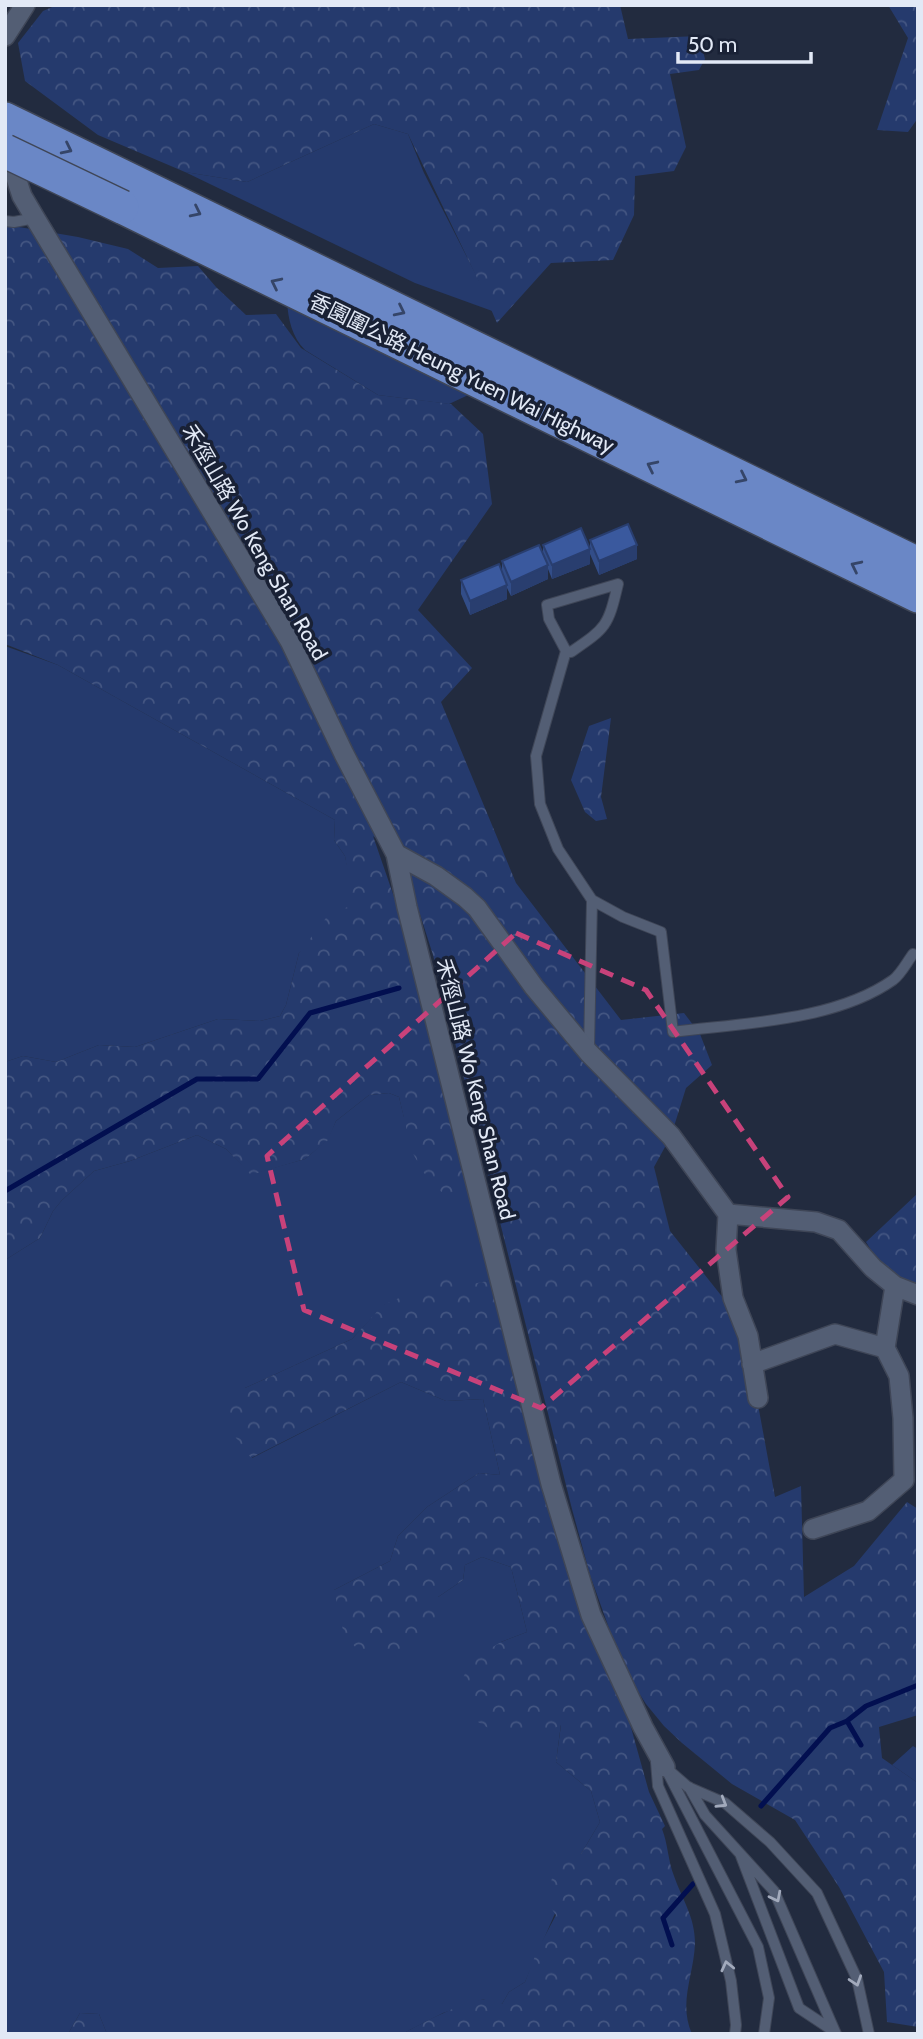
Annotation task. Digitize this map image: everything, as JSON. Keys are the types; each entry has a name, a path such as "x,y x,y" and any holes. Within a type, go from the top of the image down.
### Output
{"highway":[{"name":"香園圍公路 Heung Yuen Wai Highway","path":"5,119 128,194 608,429 918,596"},
{"name":"香園圍公路 Heung Yuen Wai Highway","path":"5,150 128,194"},
{"name":"香園圍公路 Heung Yuen Wai Highway","path":"608,429 918,564"}],"street":[{"path":"5,36 25,5"},
{"name":"禾徑山路 Wo Keng Shan Road","path":"5,145 22,196 290,641 396,854 551,1484 591,1615 660,1759"},
{"path":"396,854 436,876 477,908 534,987 589,1053 671,1136 728,1214 726,1250 733,1298 748,1336 758,1398"},
{"path":"728,1214 816,1222 839,1230 873,1268 895,1286 918,1296"},
{"path":"813,1529 868,1511 904,1480 899,1376 885,1348 895,1286"},
{"path":"751,1364 835,1334 885,1348"}],"lane":[{"path":"5,221 35,218"},
{"path":"566,651 571,652 600,632 611,615 618,584 547,605 549,619 566,651 536,756 540,804 558,849 592,900 622,917 661,932 673,1032 800,1016 862,998 896,978 913,954"},
{"path":"589,1053 592,900"},
{"path":"660,1759 658,1786 715,1914 731,1981 735,2034"},
{"path":"660,1759 758,1947 769,1998 764,2034"},
{"name":"禾徑山路 Wo Keng Shan Road","path":"660,1759 688,1787 725,1803 770,1842 817,1893 857,1979 869,2034"},
{"path":"688,1787 705,1815 774,1891 836,2033"},
{"path":"738,1849 799,2008 836,2033"}],"highlighted area":[{"path":"516,933 646,990 788,1197 541,1408 304,1310 267,1156"}],"green space":[{"path":"57,5 620,5 628,39 699,36 705,59 699,70 670,74 686,147 674,171 635,176 634,215 613,260 551,263 497,323 408,134 374,124 247,182 185,172 98,135 25,81 18,43 43,11"},
{"path":"888,5 918,5 918,118 908,132 877,130 908,38"},
{"path":"374,124 408,134 424,173 495,312 415,283 185,172 247,182"},
{"path":"5,220 13,226 128,249 158,268 198,266 246,315 276,314 301,348 378,395 451,404 483,434 492,504 418,610 472,668 441,702 516,883 621,1020 684,1013 700,1034 712,1065 686,1088 671,1136 654,1167 670,1231 743,1323 775,1497 801,1486 804,1597 854,1566 907,1502 918,1509 918,1715 879,1727 882,1758 918,1783 918,2027 887,2022 884,1972 839,1887 795,1820 732,1784 664,1726 635,1687 610,1631 590,1575 572,1509 433,955 396,854 373,836 403,923 473,1201 445,1196 424,1173 412,1152 399,1097 389,1093 369,1095 336,1121 328,1140 305,1159 251,1175 226,1149 197,1135 130,1161 94,1171 53,1211 40,1238 5,1260 5,1062 23,1056 56,1062 99,1045 135,1047 218,1019 260,1021 280,1016 286,1005 299,953 329,914 353,905 345,856 334,840 335,820 58,665 5,644"},
{"path":"287,301 477,391 449,404 378,395 305,350 292,327"},
{"path":"5,646 58,665 335,820 334,840 345,856 354,906 299,953 286,1005 280,1016 260,1021 218,1019 135,1047 99,1045 56,1062 23,1056 5,1062"},
{"path":"611,718 601,797 607,819 596,821 585,812 571,780 589,726"},
{"path":"389,1093 399,1097 404,1117 473,1201 493,1280 384,1305 352,1339 245,1388 252,1458 401,1382 446,1401 483,1399 500,1475 479,1473 427,1507 398,1536 390,1561 334,1590 438,1597 463,1580 465,1565 482,1557 511,1567 527,1632 501,1642 561,1724 556,1762 591,1791 600,1822 581,1854 525,1982 509,1992 502,2004 484,1999 443,2013 402,2034 107,2034 99,2014 80,2013 68,2034 5,2034 5,1260 40,1238 53,1211 94,1171 130,1161 197,1135 226,1149 251,1174 305,1159 327,1140 336,1121 369,1095"},
{"path":"918,1193 918,1288 883,1269 866,1242"},
{"path":"459,1272 467,1285 493,1280 580,1606 630,1724 649,1792 665,1826 662,1829 672,1870 694,1934 694,1955 686,2011 692,2034 402,2034 466,2004 488,1999 502,2004 509,1992 525,1982 537,1951 556,1915 546,1901 556,1863 581,1854 600,1822 591,1791 556,1762 561,1725 549,1731 503,1737 478,1722 461,1681 473,1659 501,1642 527,1632 511,1567 482,1557 465,1565 463,1580 438,1597 439,1624 417,1646 387,1655 360,1652 344,1635 334,1590 390,1561 398,1536 427,1507 479,1473 500,1475 483,1399 446,1401 401,1382 251,1458 219,1415 245,1388 352,1339 383,1305"},
{"path":"913,1746 918,1749 918,1783 892,1765"},
{"path":"80,2013 99,2014 107,2034 68,2034"}],"building":[{"path":"628,524 637,545 599,561 590,540"},
{"path":"581,528 590,549 552,565 543,545"},
{"path":"539,545 548,565 511,582 502,561"},
{"path":"499,564 507,585 470,601 461,580"}],"waterway":[{"path":"5,1191 197,1079 258,1079 310,1013 399,988"},
{"path":"761,1806 830,1728 847,1721 866,1706 918,1685"},
{"path":"847,1721 861,1745"},
{"path":"672,1945 663,1918 693,1884"}]}
